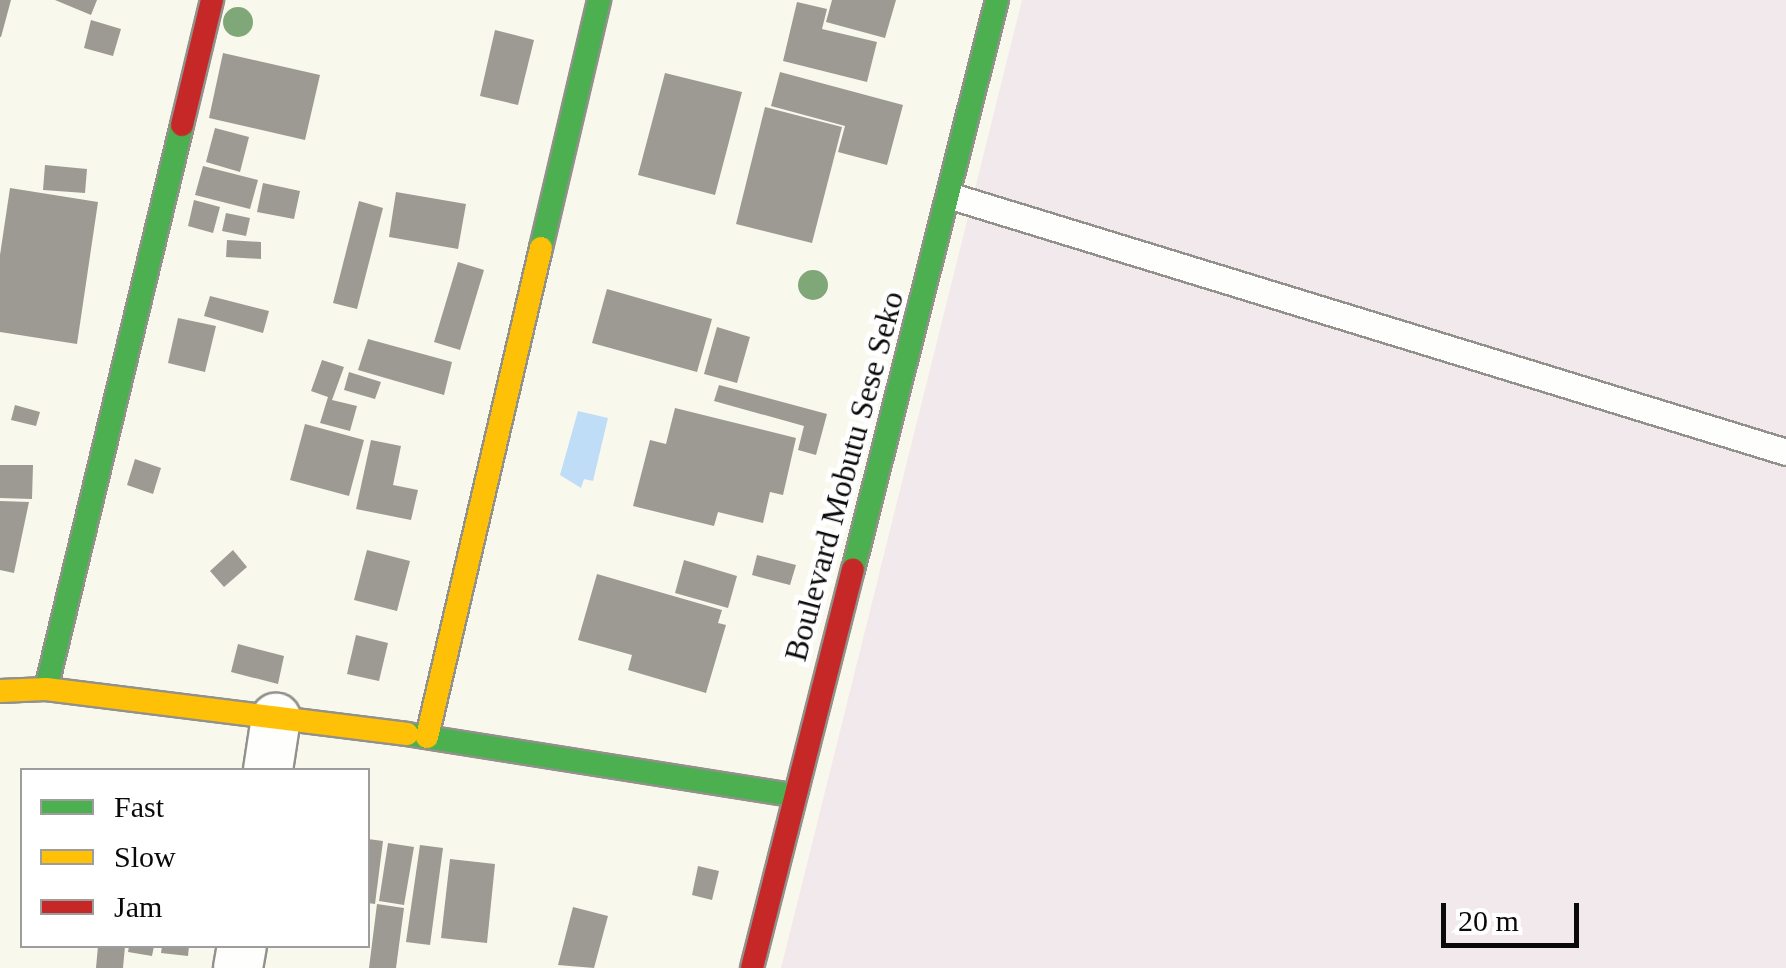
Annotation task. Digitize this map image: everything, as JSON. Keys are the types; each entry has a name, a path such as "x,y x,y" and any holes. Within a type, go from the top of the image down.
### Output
{"street":[{"path":"46,689 212,0"},
{"path":"426,736 598,0"},
{"name":"Boulevard Mobutu Sese Seko","path":"752,968 951,196 997,0"},
{"path":"0,691 46,689 426,736 794,795"},
{"path":"268,768 276,718"}],"lane":[{"path":"951,196 1786,452"}],"shaded area":[{"path":"1022,0 1786,0 1786,968 781,968"}],"water":[{"path":"578,411 608,418 593,481 584,479 581,488 560,475"}],"building":[{"path":"0,0 11,0 1,37 0,37"},
{"path":"55,0 97,0 91,15"},
{"path":"832,0 896,0 885,38 826,22"},
{"path":"797,2 827,9 822,29 877,42 867,82 783,61"},
{"path":"91,20 121,29 113,56 84,48"},
{"path":"495,30 534,40 518,105 480,96"},
{"path":"223,53 320,75 305,140 209,118"},
{"path":"780,72 903,105 887,165 838,152 845,126 771,106"},
{"path":"665,73 742,92 715,195 638,175"},
{"path":"765,107 842,127 812,243 736,224"},
{"path":"215,128 249,137 240,172 206,162"},
{"path":"45,165 87,169 85,193 43,190"},
{"path":"203,166 258,180 250,209 195,195"},
{"path":"263,183 300,191 294,219 257,212"},
{"path":"10,188 98,202 77,344 0,332 0,255"},
{"path":"396,192 466,204 458,249 389,237"},
{"path":"194,200 220,207 213,233 188,226"},
{"path":"359,201 383,208 357,309 333,303"},
{"path":"226,213 250,218 246,236 222,231"},
{"path":"227,240 261,242 261,259 226,257"},
{"path":"458,262 484,270 460,350 434,342"},
{"path":"607,289 712,319 697,372 592,343"},
{"path":"210,296 269,311 263,333 204,316"},
{"path":"178,318 216,326 205,372 168,363"},
{"path":"717,327 750,337 737,383 704,374"},
{"path":"368,339 452,362 444,395 358,370"},
{"path":"322,360 344,367 332,400 357,406 350,431 320,423 328,397 311,391"},
{"path":"349,372 381,382 375,399 344,390"},
{"path":"719,385 827,414 816,455 798,450 804,426 714,401"},
{"path":"15,405 40,412 36,426 11,420"},
{"path":"675,408 796,438 783,495 770,492 763,523 718,512 714,526 633,506 650,440 666,444"},
{"path":"305,424 364,440 349,496 290,480"},
{"path":"371,440 401,446 393,485 418,490 411,520 356,509"},
{"path":"135,459 161,468 153,494 127,485"},
{"path":"0,465 33,465 32,499 0,498"},
{"path":"0,501 29,502 14,573 0,570"},
{"path":"233,550 247,567 224,587 210,571"},
{"path":"367,550 410,561 397,611 354,600"},
{"path":"757,555 796,565 790,585 752,575"},
{"path":"684,560 737,576 728,608 675,593"},
{"path":"597,574 722,610 718,623 726,625 706,693 628,670 632,655 578,640"},
{"path":"356,635 388,643 379,681 347,674"},
{"path":"238,644 284,656 278,684 231,672"},
{"path":"370,839 383,841 375,904 370,903"},
{"path":"388,843 414,847 404,905 379,901"},
{"path":"420,845 443,848 430,945 406,942"},
{"path":"450,859 495,864 487,943 441,938"},
{"path":"698,866 719,871 712,900 692,895"},
{"path":"377,904 404,908 396,968 369,968"},
{"path":"573,907 608,916 594,968 558,965"},
{"path":"98,948 125,948 123,968 96,968"},
{"path":"129,948 154,948 152,956 128,952"},
{"path":"162,948 189,948 188,956 161,953"}],"traffic: fast":[{"path":"541,248 599,0"},
{"path":"853,570 997,0"},
{"path":"46,689 182,125"},
{"path":"407,734 794,795"}],"traffic: slow":[{"path":"427,737 541,248"},
{"path":"0,691 46,689 407,734"}],"traffic: jam":[{"path":"182,125 212,0"},
{"path":"752,968 853,570"}]}
